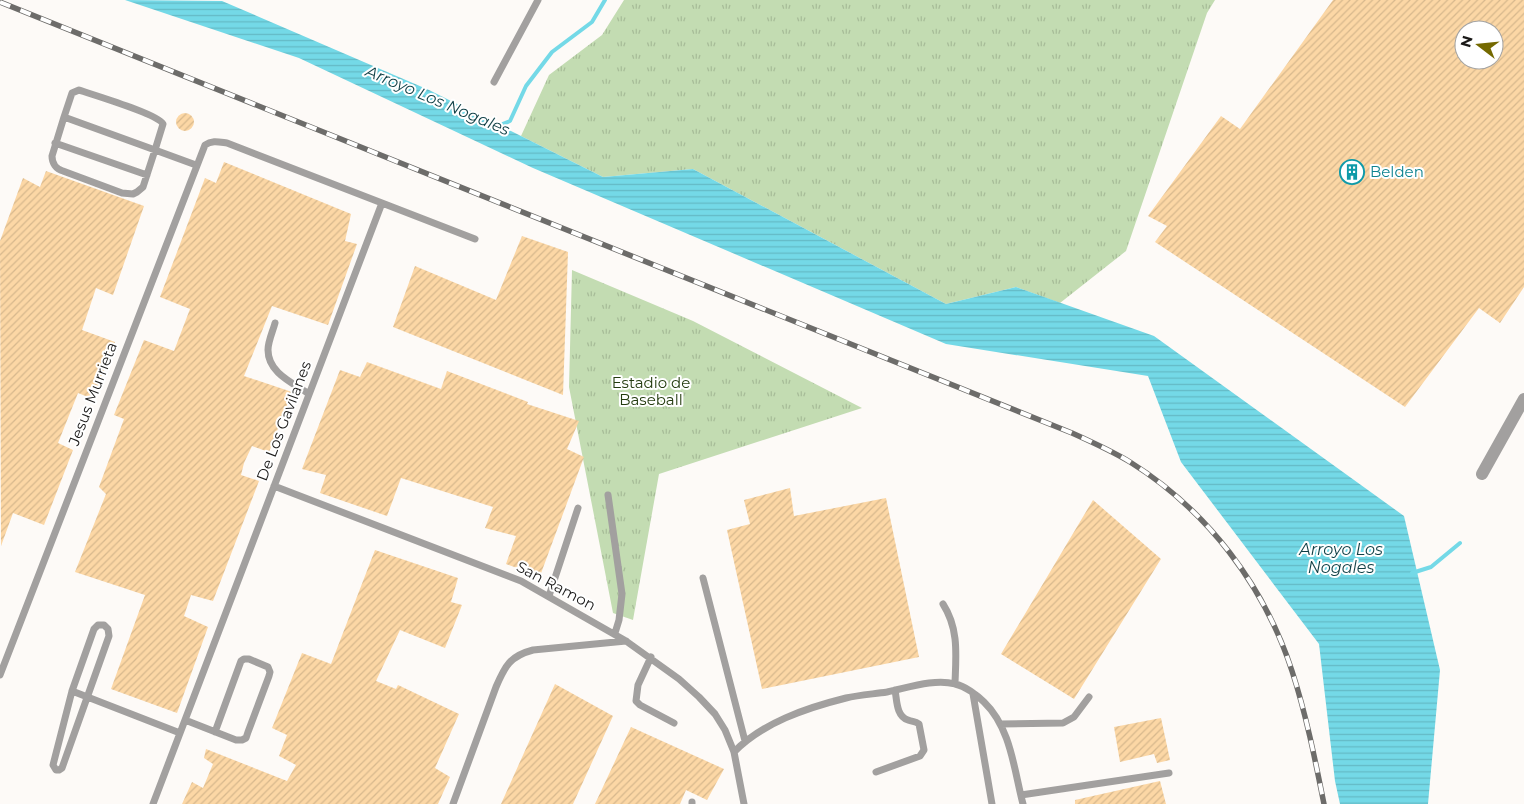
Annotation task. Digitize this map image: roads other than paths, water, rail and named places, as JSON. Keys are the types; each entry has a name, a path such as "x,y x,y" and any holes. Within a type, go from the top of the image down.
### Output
{"street":[{"path":"1482,474 1524,399"}],"lane":[{"path":"494,82 538,0"},
{"path":"78,90 161,120 163,124 143,187 133,194 122,193 60,170 52,160 64,118 72,93 78,90"},
{"path":"64,118 196,165"},
{"name":"Jesus Murrieta","path":"0,675 204,145 210,142 227,143 382,204"},
{"path":"56,143 147,175"},
{"path":"382,204 474,239"},
{"name":"De Los Gavilanes","path":"153,804 382,204"},
{"path":"275,323 268,349 272,365 282,376 309,394"},
{"name":"San Ramon","path":"274,486 521,580 615,633 651,657 699,696 715,714 725,730 734,752 744,804"},
{"path":"608,495 622,594 620,620 615,633"},
{"path":"549,596 578,508"},
{"path":"703,578 745,741"},
{"path":"943,604 950,615 954,628 955,683"},
{"path":"98,625 104,625 108,629 109,636 88,698 62,768 56,770 53,765 72,691 94,629 98,625"},
{"path":"453,804 499,679 511,660 521,653 533,650 626,641"},
{"path":"651,657 638,685 636,700 640,705 674,723"},
{"path":"185,720 215,732 236,740 246,738 269,676 268,667 249,659 241,661 215,732"},
{"path":"734,752 745,741 762,730 804,710 847,698 914,685 955,683 964,687 984,702 1000,724 1006,736 1023,804"},
{"path":"876,772 920,756 924,750 920,724 905,719 901,715 898,710 895,690"},
{"path":"72,691 180,733"},
{"path":"974,694 992,804"},
{"path":"1000,724 1063,723 1074,717 1089,697"},
{"path":"1021,795 1169,773"}],"water":[{"name":"Arroyo Los Nogales","path":"125,0 222,1 429,90 603,177 693,169 946,304 1016,287 1154,336 1404,516 1440,670 1428,804 1340,804 1335,781 1319,644 1181,462 1148,376 946,344 533,168 299,58"}],"waterway":[{"path":"495,127 510,121 526,86 552,52 592,22 605,0"},
{"path":"1412,573 1431,567 1460,543"}],"railway":[{"path":"0,2 1072,433 1130,462 1158,481 1208,527 1249,580 1266,609 1280,639 1297,687 1324,804"}],"place":[{"name":"Belden","path":"1352,172"}],"park label":[{"name":"Estadio de Baseball","path":"651,392"}]}
